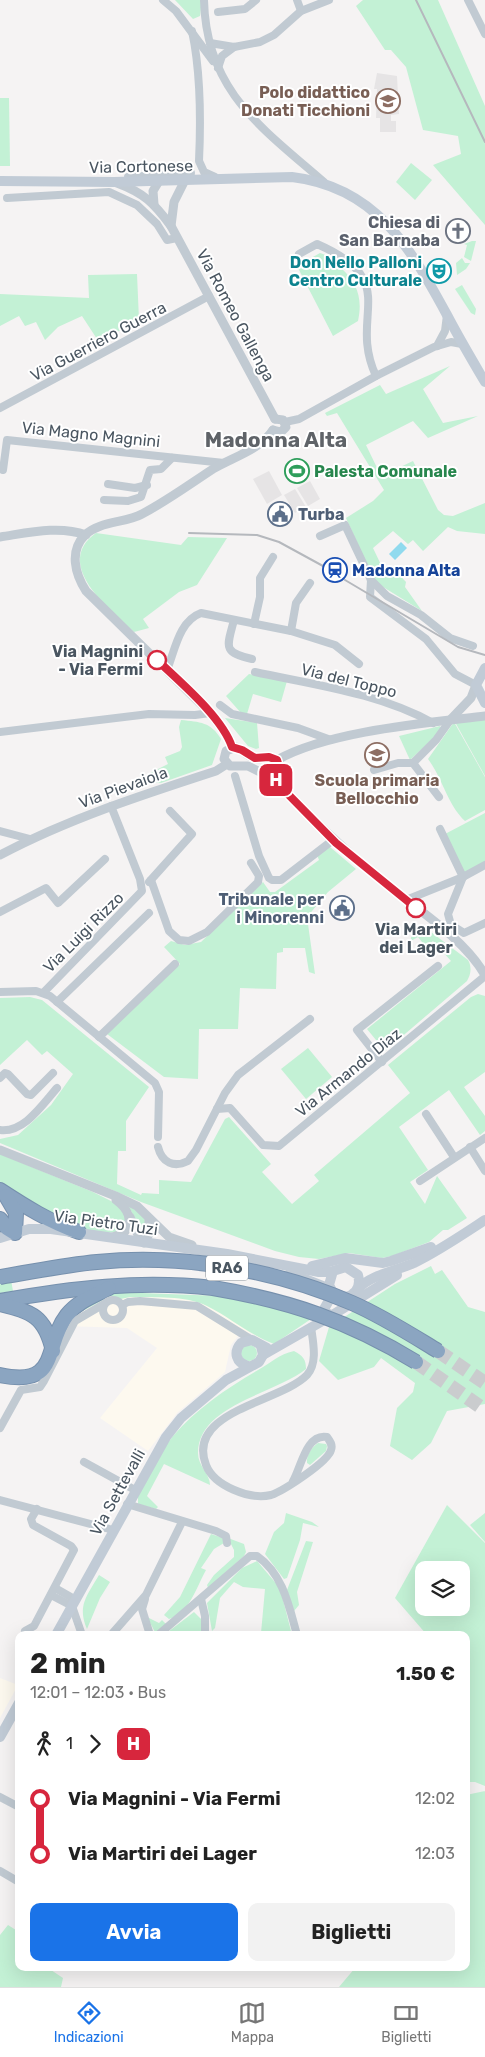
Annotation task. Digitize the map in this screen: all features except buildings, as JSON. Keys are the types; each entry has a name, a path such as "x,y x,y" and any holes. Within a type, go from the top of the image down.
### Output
{"highway":[{"path":"1,1191 52,1222 79,1232"},
{"path":"0,1219 7,1228 15,1232 16,1213 1,1191"},
{"name":"RA6","path":"0,1277 107,1261 153,1260 207,1265 259,1274 309,1287 351,1303 438,1351"},
{"path":"0,1273 64,1266"},
{"path":"0,1375 14,1378 36,1374 45,1367 53,1351 61,1324 74,1307 117,1285"},
{"name":"RA6","path":"0,1303 68,1290 117,1285 184,1285 262,1297 335,1319 378,1340 416,1362"},
{"path":"0,1303 20,1309 40,1320 48,1332 53,1351"}],"main road":[{"name":"Via Cortonese","path":"0,181 114,182 191,178 282,179 292,177 324,182 369,207 394,230 419,266 485,382"},
{"name":"Via Cortonese","path":"282,179 343,192"},
{"path":"485,668 476,685 485,703"},
{"path":"326,1319 433,1250 485,1212"},
{"path":"433,1250 384,1269 368,1273 355,1272 342,1267 333,1272 329,1280 332,1291 346,1298 370,1279 395,1272 485,1220"},
{"name":"Via Pietro Tuzi","path":"0,1238 15,1232 51,1229 256,1259 309,1270 333,1272"},
{"path":"268,1262 318,1266 336,1260 353,1258 383,1263 433,1250"},
{"name":"Via Pietro Tuzi","path":"210,1252 226,1259 266,1266 298,1275 332,1291"},
{"path":"355,1272 359,1280 358,1289"},
{"name":"Via Settevalli","path":"313,1326 332,1291"},
{"name":"Via Settevalli","path":"58,1631 154,1454 181,1418 226,1380 248,1366 259,1362 262,1351 277,1349 326,1319 346,1298"},
{"path":"248,1366 238,1360 237,1347 243,1341 252,1340 262,1351"},
{"name":"Via Settevalli","path":"226,1380 238,1360"},
{"path":"0,1737 15,1710"}],"street":[{"path":"164,0 176,11 192,31 218,68 242,108 254,122 324,182"},
{"path":"204,0 205,29 218,68"},
{"path":"218,12 245,9 256,0"},
{"path":"298,0 301,11"},
{"path":"218,68 222,56 234,48 260,42 274,35 301,11 328,0"},
{"path":"468,0 482,21 485,34"},
{"path":"192,31 198,56 199,161 204,172 221,179"},
{"path":"210,43 234,48"},
{"path":"171,226 174,202 191,178 199,161"},
{"path":"114,182 147,175 191,178"},
{"path":"174,202 190,184 191,178"},
{"path":"154,204 153,192 159,181"},
{"name":"Via Romeo Gallenga","path":"114,182 139,191 154,204 171,226 275,419"},
{"path":"6,198 109,192 137,205 157,224 167,240 177,238"},
{"path":"299,254 317,244 349,261 364,278 370,297 366,340 376,376"},
{"name":"Via Guerriero Guerra","path":"0,408 209,296"},
{"path":"437,346 445,332 447,315"},
{"path":"273,430 271,424 275,419 282,419 285,422 299,419 376,376 437,346 451,342 462,344"},
{"path":"273,430 283,431 285,422"},
{"path":"232,747 229,738 210,713 86,591 75,567 80,542 93,530 141,515 224,463 266,440 273,430"},
{"name":"Via Magno Magnini","path":"3,470 7,440 224,463"},
{"name":"Via Magno Magnini","path":"104,500 128,501 141,497 147,485 150,470 161,469 172,458"},
{"path":"108,484 135,488 147,485"},
{"path":"320,536 345,525 372,580 387,596 421,615 450,638 473,646"},
{"path":"0,537 33,532 74,530 86,535"},
{"path":"254,624 260,597 260,578 273,557"},
{"path":"372,580 370,597 426,639 455,674 476,685 471,698 451,719 436,740 413,763 398,763 374,770"},
{"path":"291,631 296,602 310,583"},
{"path":"167,670 185,624 192,616 201,612 291,631 335,645 359,664"},
{"path":"234,620 228,646 229,651 235,655 252,659"},
{"name":"Via del Toppo","path":"255,672 351,692 411,711 433,723"},
{"path":"220,705 232,714 298,728 331,740"},
{"path":"0,732 149,714 195,715 210,713"},
{"path":"232,747 242,750 255,758 269,757 277,760 293,751 331,740 451,719 485,716"},
{"path":"232,747 224,754 227,764 235,767 248,766 268,776 274,776 280,770 277,760"},
{"path":"413,763 438,797"},
{"name":"Via Pievaiola","path":"0,855 30,839 111,806 216,771 227,764"},
{"path":"235,776 259,856 269,878 281,880 333,840"},
{"path":"274,776 278,784 333,840 468,952 485,975"},
{"name":"Via Luigi Rizzo","path":"111,806 140,879 142,891"},
{"name":"Via Luigi Rizzo","path":"44,992 142,891 192,834 170,811"},
{"path":"440,829 463,877 448,914 452,924 464,933 485,923"},
{"path":"0,831 30,839"},
{"path":"0,912 46,888 58,903 105,859"},
{"path":"151,880 169,930 179,940 189,941 207,932 258,882 259,876 251,863"},
{"path":"406,900 463,877 485,865"},
{"path":"57,1002 149,913"},
{"path":"99,1036 175,964"},
{"path":"382,1062 357,1030 438,966"},
{"name":"Via Armando Diaz","path":"225,1093 230,1108 264,1145 279,1146 485,975"},
{"path":"0,992 44,992 158,1087 158,1137"},
{"path":"158,1147 164,1160 168,1163 188,1161 196,1150 225,1093 238,1075 310,1019"},
{"path":"0,1078 6,1073 8,1074 30,1095 53,1073"},
{"path":"0,1130 10,1131 22,1125 58,1088"},
{"path":"217,1109 230,1108"},
{"path":"426,1114 454,1158"},
{"path":"420,1181 485,1138"},
{"path":"470,1147 485,1171"},
{"path":"0,1150 102,1190 136,1206 149,1219 178,1241 256,1259"},
{"path":"102,1190 123,1205 144,1243 149,1234 149,1219"},
{"path":"110,1237 124,1233 129,1226 128,1212"},
{"path":"0,1428 21,1390 40,1387 51,1370 70,1329 80,1318 113,1300 122,1305"},
{"path":"122,1305 128,1302 140,1301 192,1305 208,1311 231,1328 252,1340"},
{"path":"104,1304 102,1311 105,1317"},
{"path":"86,1315 114,1320 120,1318 123,1312 122,1305"},
{"path":"293,1481 304,1455 314,1439 320,1436 326,1437 331,1442 331,1451 324,1461 282,1490 270,1495 255,1495 224,1485 212,1474 204,1461 204,1447 208,1433 219,1421 287,1388 307,1374 313,1362 313,1326"},
{"path":"231,1328 237,1347"},
{"path":"84,1462 135,1490"},
{"path":"0,1500 113,1530"},
{"path":"128,1504 216,1531 226,1536 227,1543"},
{"path":"25,1631 34,1626 74,1550 71,1546 33,1525 32,1520 37,1509"},
{"path":"149,1631 142,1610 146,1595 182,1522"},
{"path":"163,1631 250,1556 256,1556 264,1560 284,1587 296,1631"},
{"path":"53,1592 74,1603 81,1631"},
{"path":"114,1631 146,1595"},
{"path":"201,1599 205,1616 205,1631"},
{"path":"64,1621 78,1631"},
{"path":"0,1797 15,1806"},
{"path":"0,1871 15,1880"}],"shaded area":[{"name":"Polo didattico Donati Ticchioni","path":"377,73 397,76 399,114 391,115 391,121 396,121 396,132 380,132 380,118 376,118 377,89 374,89"},
{"path":"269,471 282,495 267,504 253,479"},
{"path":"310,481 320,499 308,506 297,488"},
{"path":"295,489 306,507 295,513 284,495"},
{"path":"105,1293 220,1296 261,1339 251,1333 238,1336 231,1345 225,1372 177,1413 148,1451 100,1418 157,1348 127,1328 64,1326 73,1312"},
{"path":"0,1678 15,1684 15,1690 0,1718"}],"green space":[{"path":"175,0 202,0 200,16 193,19"},
{"path":"363,0 438,0 485,106 485,225 433,165 461,154 458,136 423,130 406,67 391,50 385,50 356,6"},
{"path":"0,98 9,98 10,166 0,166"},
{"path":"411,163 432,180 415,200 396,182"},
{"path":"476,241 471,261 464,257 467,245 464,244"},
{"path":"320,253 331,258 346,273 351,279 359,298 358,321 333,336 297,266"},
{"path":"462,258 465,263 470,263 466,269 457,275 456,263"},
{"path":"137,274 139,320 99,342 82,316 58,327 45,340 36,322 25,326 19,316 0,326 0,294 89,298 88,275"},
{"path":"462,285 476,309 475,315 471,313 455,289"},
{"path":"450,366 423,389 443,423 478,416 428,438 413,421 366,445 381,476 413,461 438,510 444,515 453,516 485,503 485,534 457,531 448,527 423,551 413,540 408,544 393,531 373,548 384,571 391,566 406,582 405,587 422,611 375,582 346,518 373,501 384,490 337,413 327,416 325,413 380,385 386,394"},
{"path":"96,533 181,545 188,537 227,538 197,585 179,592 143,619 149,628 134,632 100,599 82,572 80,558 84,545"},
{"path":"249,674 287,681 281,702 253,694 247,714 241,713 226,696"},
{"path":"225,718 257,723 259,748 256,749 248,746"},
{"path":"485,718 485,776 455,722"},
{"path":"181,720 204,724 217,733 221,739 212,765 161,783 154,782 150,773 168,764 165,757 180,751 182,747 179,727"},
{"path":"454,722 485,777 485,810 465,821 449,799 428,759"},
{"path":"440,726 442,730 410,760 399,736"},
{"path":"485,813 485,864 465,874 445,834"},
{"path":"327,847 330,847 356,869 328,892 307,917 315,974 309,972 305,948 283,948 283,952 277,953 276,989 240,988 238,1029 199,1029 198,1079 164,1077 107,1034 180,964 164,947 171,941 185,945 201,942 263,882 270,892 275,892 319,860 317,855"},
{"path":"427,929 468,960 469,976 467,981 385,1051 367,1029 451,961 433,941 426,947 418,937 411,941 411,937"},
{"path":"478,994 485,996 485,1072 464,1087 485,1116 485,1131 480,1135 449,1090 399,1127 428,1170 410,1182 425,1204 437,1176 467,1218 448,1230 443,1230 429,1242 392,1256 382,1258 349,1253 319,1259 299,1257 275,1251 141,1202 0,1143 0,1139 18,1135 51,1105 73,1074 47,1051 42,1055 27,1040 0,1065 0,998 30,997 42,1000 149,1087 126,1121 126,1151 118,1151 117,1184 141,1195 142,1193 159,1194 159,1180 191,1182 225,1119 229,1117 271,1164 262,1172 292,1204 319,1181 314,1175 410,1093 388,1065 471,997"},
{"path":"308,1048 332,1077 306,1099 281,1069"},
{"path":"0,1154 93,1192 119,1205 127,1217 122,1230 108,1233 77,1226 43,1211 0,1187"},
{"path":"122,1201 141,1212 147,1225 144,1235 130,1209"},
{"path":"431,1266 435,1274 442,1270 468,1307 485,1312 485,1404 447,1411 431,1443 412,1460 390,1446 397,1408 413,1392 415,1383 381,1358 374,1367 338,1380 319,1361 329,1327 395,1284"},
{"path":"11,1280 13,1291 0,1293 0,1282"},
{"path":"116,1292 220,1296 314,1317 274,1344 256,1336 198,1302 169,1298 130,1297 121,1299 111,1296 77,1314 69,1326 73,1312"},
{"path":"249,1345 255,1347 257,1353 255,1359 249,1361 243,1359 241,1353 243,1347"},
{"path":"294,1351 303,1358 306,1369 224,1412 211,1423 201,1437 198,1453 210,1485 164,1464 147,1496 158,1507 156,1509 138,1504 138,1496 159,1457 182,1426 224,1392 279,1356"},
{"path":"318,1443 326,1444 326,1451 310,1465 307,1463 308,1454"},
{"path":"447,1505 485,1543 485,1786 470,1782 470,1631 424,1631 395,1598 415,1562 415,1616 470,1616 470,1561 416,1561"},
{"path":"286,1513 312,1522 319,1527 303,1523 300,1540 287,1578 284,1579 265,1554 274,1532 284,1523"},
{"path":"485,1513 485,1542 470,1525"},
{"path":"211,1534 223,1538 224,1543 214,1549 201,1568 206,1570 187,1606 176,1616 169,1619 164,1615 180,1597"},
{"path":"228,1538 244,1544 246,1552 244,1556 208,1588 207,1585 214,1575 234,1557 234,1550"},
{"path":"306,1541 313,1542 297,1592 299,1605 294,1611 287,1590"},
{"path":"257,1561 280,1588 291,1631 261,1631 265,1589 243,1587 234,1582 220,1598 215,1628 212,1631 207,1603 242,1568"},
{"path":"99,1575 110,1582 100,1598 87,1629 84,1621 83,1607 87,1595"},
{"path":"194,1612 202,1620 201,1631 169,1631"},
{"path":"147,1617 159,1623 162,1620 167,1625 160,1631 154,1631"},
{"path":"485,1791 485,1987 339,1987 352,1971 470,1971 470,1794"},
{"path":"8,1925 15,1929 15,1971 52,1971 63,1978 61,1987 0,1987 0,1935"}],"water":[{"path":"401,542 407,548 395,560 389,554"}],"tunnel":[{"path":"438,1351 485,1383"},
{"path":"416,1362 485,1410"}],"railway":[{"path":"416,0 485,142"},
{"path":"189,533 257,535 279,542 323,566"},
{"path":"345,580 458,647 485,655"}],"bus line":[{"name":"H","path":"157,660 210,713 229,738 232,747 236,747 255,758 269,757 277,760 280,764 280,770 274,776 278,784 336,843 416,908"}],"place":[{"name":"Polo didattico Donati Ticchioni","path":"388,101"},
{"name":"Chiesa di San Barnaba","path":"458,231"},
{"name":"Don Nello Palloni Centro Culturale","path":"439,271"},
{"name":"Palesta Comunale","path":"297,471"},
{"name":"Turba","path":"280,514"},
{"name":"Madonna Alta","path":"335,570"},
{"name":"Via Magnini - Via Fermi","path":"157,660"},
{"name":"Scuola primaria Bellocchio","path":"377,755"},
{"name":"Tribunale per i Minorenni","path":"342,908"},
{"name":"Via Martiri dei Lager","path":"416,908"}],"district":[{"name":"Madonna Alta","path":"276,440"}]}
